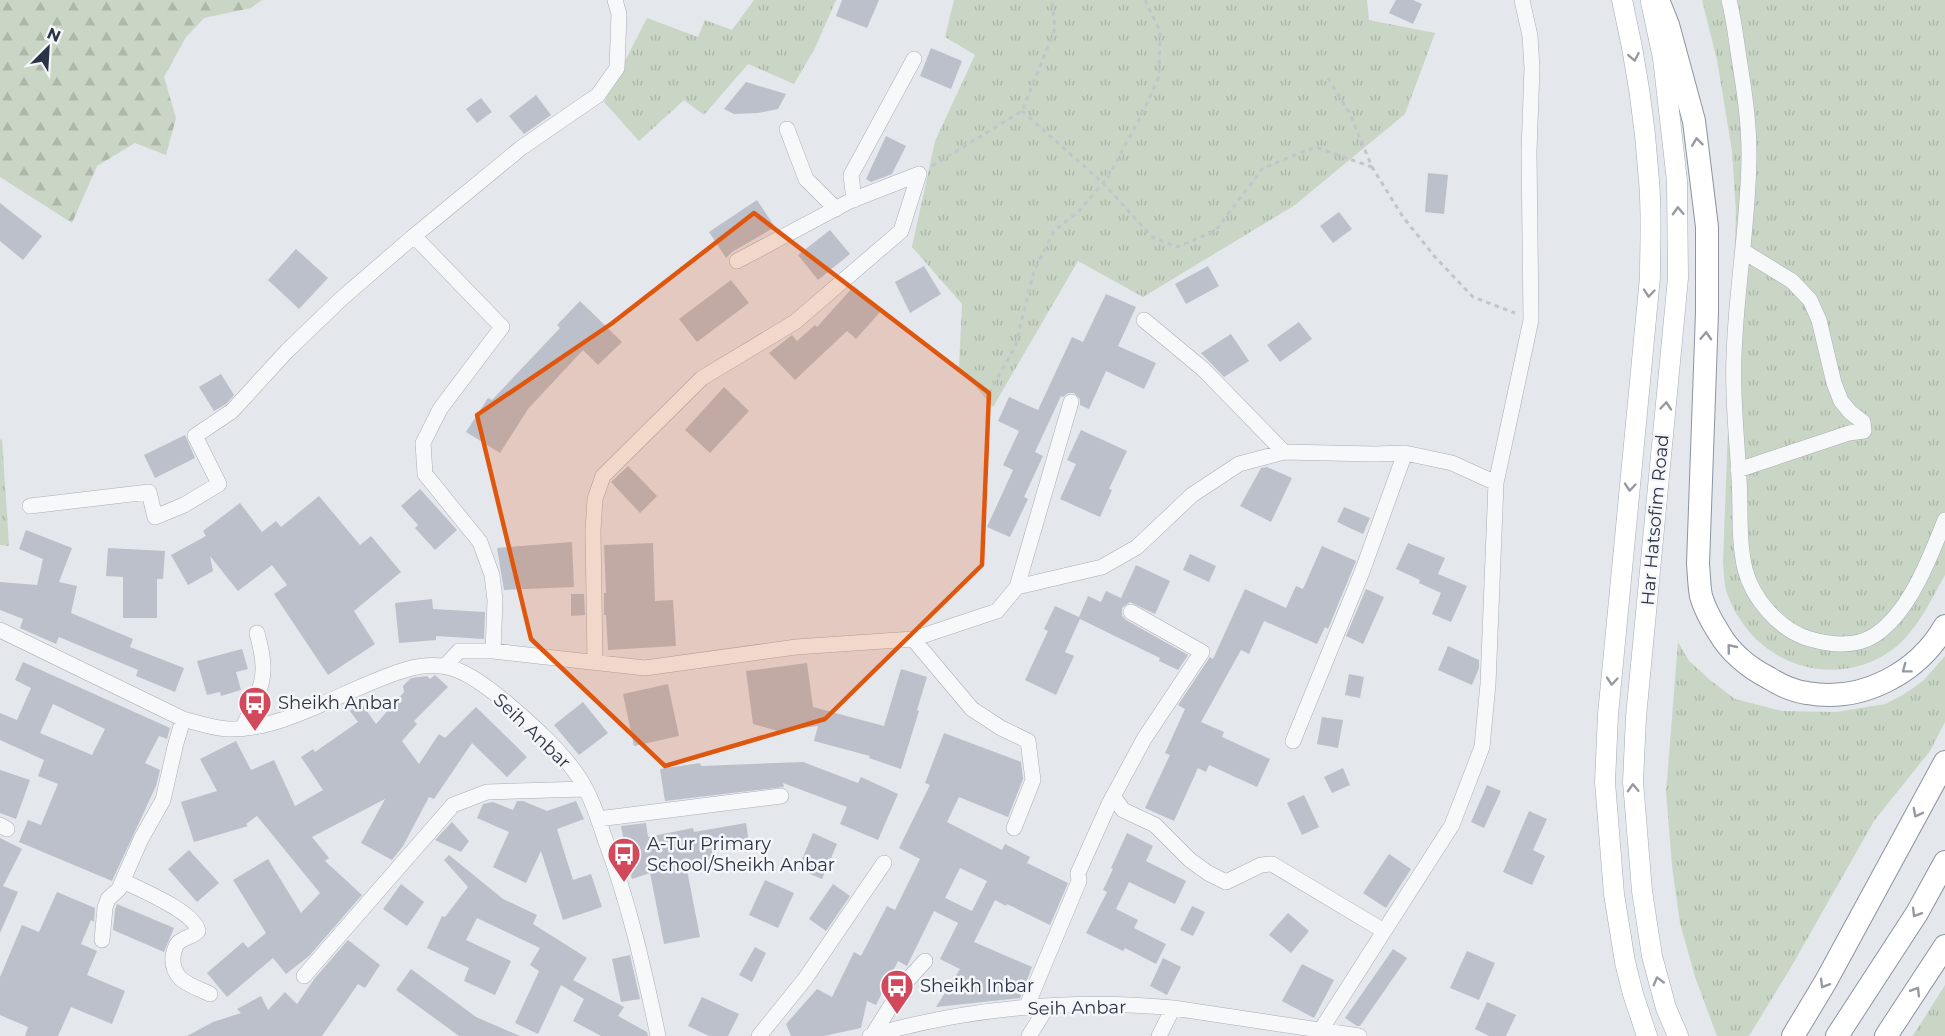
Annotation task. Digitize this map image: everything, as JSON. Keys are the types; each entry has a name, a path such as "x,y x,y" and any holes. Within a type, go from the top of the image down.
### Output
{"highway":[{"path":"1658,0 1668,25 1694,121 1707,227 1707,312 1698,564 1701,596 1719,633 1738,657 1756,672 1782,686 1806,693 1831,695 1867,689 1894,678 1920,659 1945,626"},
{"path":"1793,1036 1826,981 1945,762"},
{"path":"1837,1036 1917,913 1945,862"},
{"path":"1886,1036 1945,946"}],"main road":[{"name":"Har Hatsofim Road","path":"1622,0 1635,63 1646,150 1650,192 1650,277 1609,704 1605,782 1614,894 1623,952 1633,994 1647,1036"},
{"name":"Har Hatsofim Road","path":"1651,0 1663,58 1677,181 1678,278 1636,717 1633,782 1642,891 1652,956 1666,1008 1678,1036"}],"street":[{"path":"30,506 148,492 155,517 184,505 219,484 195,436 232,411 287,351 341,299 414,236 521,148 598,95 617,68 619,14 615,0"},
{"path":"1319,1033 1452,825 1482,747 1488,684 1496,483 1510,409 1531,320 1529,152 1532,68 1530,36 1522,0"},
{"path":"1730,0 1747,112 1749,153 1734,355 1740,541 1745,571 1761,602 1779,622 1801,637 1826,644 1849,645 1874,636 1893,620 1920,577 1945,520"},
{"path":"854,200 851,175 914,59"},
{"path":"787,129 806,179 836,209"},
{"path":"737,261 854,200 919,174"},
{"path":"595,662 593,531 595,499 603,477 702,378 795,322 901,231 919,174"},
{"path":"414,236 502,327 440,409 423,443 425,474 480,542 492,575 495,600 493,651"},
{"path":"1738,470 1849,433 1864,431 1863,422 1841,401 1834,383 1820,320 1810,300 1792,281 1743,251"},
{"path":"1144,320 1203,369 1284,452"},
{"path":"0,631 183,719 211,727 230,729 270,724 312,709 375,680 408,669 426,665 446,665 459,651 493,651 645,668 796,647 913,639 997,611 1017,587 1071,402"},
{"path":"1017,587 1102,567 1137,547 1192,495 1239,464 1284,452 1406,453 1452,463 1496,483"},
{"path":"1293,741 1362,572 1406,453"},
{"path":"1026,1008 1079,881 1078,873 1113,796 1143,739 1202,652 1131,612"},
{"path":"243,727 264,670 257,633"},
{"path":"913,639 972,709 1001,728 1028,741 1033,780 1014,828"},
{"name":"Seih Anbar","path":"446,665 466,674 494,693 524,718 579,777 598,819 633,923 658,1036"},
{"path":"102,940 108,899 119,889 141,839 163,800 183,719"},
{"path":"304,976 453,805 487,792 585,789"},
{"path":"598,819 781,796"},
{"path":"1113,796 1123,810 1155,825 1190,860 1226,882 1261,865 1272,864 1384,931"},
{"path":"759,1036 805,979 885,863"},
{"path":"123,881 182,911 194,920 198,931 194,936 177,944 174,952 175,974 184,981 210,993"},
{"path":"871,1036 905,983 925,961"},
{"name":"Seih Anbar","path":"871,1036 984,1012 1047,1007 1142,1006 1173,1008 1319,1033 1359,1036"},
{"path":"1029,1036 1047,1007"},
{"path":"1159,1036 1173,1008"}],"path":[{"path":"919,174 1022,111 1055,29 1052,0"},
{"path":"989,393 1015,348 1034,271 1054,231 1080,210 1103,183 1140,118 1159,77 1160,31 1145,0"},
{"path":"1328,78 1350,114 1372,167 1403,217 1435,256 1473,297 1531,320"},
{"path":"1022,111 1103,183 1152,237 1177,247 1215,231 1263,168 1314,147 1372,167"}],"highlighted area":[{"path":"754,213 989,393 982,565 825,719 665,766 531,639 477,415 611,324"}],"green space":[{"path":"0,0 262,0 251,8 204,18 186,37 164,77 176,118 166,155 135,143 97,166 72,223 0,177"},
{"path":"754,0 836,0 815,48 794,84 748,64 704,115 684,100 639,141 604,102 647,18 698,37 705,20 732,30"},
{"path":"954,0 1367,0 1369,20 1435,33 1405,114 1295,205 1143,297 1078,261 993,407 959,367 962,304 912,247 935,141 975,55 945,37"},
{"path":"1702,0 1945,0 1945,575 1919,621 1902,641 1881,657 1857,666 1834,670 1810,668 1788,661 1768,649 1750,633 1736,613 1726,590 1723,563 1736,213 1732,151 1717,60"},
{"path":"2,439 9,546 0,545 0,440"},
{"path":"1678,642 1689,661 1735,699 1782,711 1836,712 1885,704 1923,681 1945,656 1945,722 1930,751 1874,821 1749,1036 1717,1036 1695,977 1680,923 1672,866 1666,792"},
{"path":"1945,985 1945,1036 1912,1036 1914,1034"}],"building":[{"path":"842,0 879,0 867,28 836,16"},
{"path":"1396,0 1413,0 1422,4 1413,24 1389,13"},
{"path":"931,48 962,61 951,89 920,76"},
{"path":"746,82 786,94 778,109 734,114 724,109"},
{"path":"536,95 551,115 524,134 509,116"},
{"path":"481,98 492,112 477,123 466,109"},
{"path":"886,136 906,146 892,174 871,182 866,179"},
{"path":"1428,173 1448,175 1444,214 1425,212"},
{"path":"757,200 775,227 732,252 726,258 709,232"},
{"path":"0,203 42,236 23,260 0,241"},
{"path":"1339,212 1352,229 1333,243 1320,226"},
{"path":"830,230 850,254 818,280 798,255"},
{"path":"296,249 328,278 299,309 268,280"},
{"path":"924,266 941,294 910,313 895,282"},
{"path":"1208,266 1219,286 1186,304 1175,284"},
{"path":"731,280 749,303 697,342 679,319"},
{"path":"854,286 881,311 856,339 847,331 795,380 769,353 792,335 797,341 815,325 817,327"},
{"path":"1106,294 1136,307 1118,346 1156,363 1144,389 1106,371 1089,409 1080,405 1080,399 1074,393 1061,396 1035,452 1043,456 1024,497 1028,499 1010,537 987,527 1013,470 1003,465 1019,431 998,421 1009,397 1038,410 1072,337 1083,342"},
{"path":"580,301 622,342 598,365 583,350 528,409 500,453 466,432 488,398 492,400 560,328 557,325"},
{"path":"1299,322 1312,339 1280,362 1267,345"},
{"path":"1231,334 1249,361 1224,377 1201,353"},
{"path":"221,374 234,395 226,404 214,411 199,387"},
{"path":"724,387 749,411 710,453 685,430"},
{"path":"1081,430 1127,451 1109,489 1112,490 1100,517 1060,499 1076,464 1067,460"},
{"path":"185,435 195,458 155,478 144,455"},
{"path":"628,466 657,496 640,513 611,482"},
{"path":"1267,467 1292,478 1271,522 1240,506 1261,468"},
{"path":"420,489 457,530 435,550 415,528 418,525 401,506"},
{"path":"319,496 360,545 371,536 401,572 354,611 375,644 328,675 274,594 287,585 272,565 238,591 210,556 213,571 188,585 171,555 206,536 203,531 240,503 262,532 276,521 281,527"},
{"path":"1344,507 1370,518 1363,534 1337,522"},
{"path":"26,530 72,548 59,582 77,586 71,613 133,639 130,647 184,668 175,692 136,676 138,670 59,637 56,644 20,628 23,619 0,610 0,582 37,585 43,559 19,549"},
{"path":"572,542 574,587 504,590 497,548"},
{"path":"653,543 655,601 673,600 676,646 608,650 606,615 604,615 604,593 606,593 604,545"},
{"path":"1408,543 1445,558 1438,574 1467,586 1451,622 1432,614 1441,593 1396,569"},
{"path":"1322,546 1356,561 1328,629 1325,627 1317,644 1264,621 1249,654 1241,650 1201,722 1224,732 1222,737 1270,759 1257,787 1209,765 1206,772 1198,768 1174,821 1145,808 1170,755 1165,753 1185,709 1178,705 1210,657 1213,659 1245,589 1286,608 1296,586 1303,589"},
{"path":"108,548 165,551 163,579 157,579 157,618 123,618 123,577 106,576"},
{"path":"1190,554 1216,566 1209,582 1183,570"},
{"path":"1136,565 1170,581 1155,614 1130,602 1122,608 1122,616 1188,655 1178,670 1159,661 1160,658 1080,619 1065,652 1074,656 1056,695 1025,680 1048,631 1044,629 1055,606 1079,617 1088,596 1101,602 1106,591 1121,598"},
{"path":"1366,589 1384,597 1363,644 1346,636"},
{"path":"571,594 584,594 585,615 571,616"},
{"path":"432,599 433,609 485,612 484,639 436,636 436,640 399,643 395,603"},
{"path":"1448,646 1479,660 1479,668 1472,685 1438,670"},
{"path":"242,649 248,669 236,672 241,690 221,696 220,692 207,695 197,661"},
{"path":"23,662 170,728 167,739 159,736 145,763 160,770 156,786 112,881 19,842 28,820 41,825 58,784 38,776 44,760 0,740 0,713 17,720 31,688 15,680","holes":["53,704 105,729 92,755 40,733"]},
{"path":"807,663 813,707 884,726 901,669 927,677 901,769 869,758 870,756 814,741 818,726 778,731 753,724 746,671"},
{"path":"1349,674 1364,677 1360,698 1345,695"},
{"path":"435,675 448,687 414,721 417,724 402,741 419,764 439,734 445,738 476,707 527,757 507,777 472,743 434,799 429,797 403,846 392,860 361,843 385,799 312,837 329,858 325,861 362,895 309,956 286,974 273,958 227,997 207,973 243,942 248,948 266,933 233,880 268,859 301,913 320,893 257,816 246,824 248,826 194,842 181,802 217,791 200,759 236,741 251,770 274,760 295,806 323,790 301,757 313,749 315,752 358,722 350,711 361,703 376,724 404,692 403,686 411,678 427,676 430,679"},
{"path":"668,684 679,736 634,746 623,694"},
{"path":"583,702 608,733 579,755 554,725"},
{"path":"1322,717 1343,720 1338,748 1317,744"},
{"path":"944,733 1021,762 1023,779 1008,817 959,797 947,822 1002,850 1005,844 1030,857 1027,863 1068,883 1050,925 995,900 974,942 1032,967 1020,998 936,1007 960,969 940,959 958,923 934,911 907,966 898,961 876,1005 867,1001 861,1028 824,1036 791,1036 786,1024 817,989 832,997 854,952 861,956 887,906 895,910 920,859 899,848 930,785 925,783","holes":["960,868 987,881 972,911 945,898"]},
{"path":"803,762 858,783 861,777 898,794 878,840 840,824 847,807 783,783 784,787 665,801 660,769 700,763 701,766"},
{"path":"1343,768 1350,785 1332,793 1324,777"},
{"path":"0,770 30,780 16,819 0,813"},
{"path":"1487,785 1501,791 1484,828 1471,822"},
{"path":"1304,795 1319,827 1302,835 1287,803"},
{"path":"517,801 523,801 547,811 576,801 584,819 557,829 573,880 591,874 602,907 563,920 541,851 526,883 493,867 509,832 477,818 483,804 493,802 513,810"},
{"path":"1529,811 1547,819 1533,850 1545,856 1532,885 1503,872"},
{"path":"452,822 469,841 461,852 435,840"},
{"path":"646,823 648,837 693,828 694,832 746,823 750,849 720,836 709,860 686,865 700,937 664,944 650,873 632,879 623,852 626,851 621,826"},
{"path":"813,833 837,844 822,879 798,869"},
{"path":"1127,833 1153,846 1146,861 1186,881 1175,904 1129,882 1116,909 1138,920 1134,928 1166,944 1156,964 1125,948 1123,951 1086,933 1107,892 1103,890"},
{"path":"0,838 22,849 3,886 18,892 0,933"},
{"path":"189,850 219,883 197,902 168,869"},
{"path":"1389,854 1411,869 1386,908 1363,893"},
{"path":"449,855 503,899 537,915 533,924 587,958 573,980 624,1007 618,1016 647,1032 648,1036 601,1036 573,1021 584,999 561,985 538,1034 515,1023 539,971 530,965 540,948 477,918 466,940 511,961 495,995 464,981 469,968 427,948 442,916 445,917 468,887 444,860"},
{"path":"765,880 794,893 778,928 749,915"},
{"path":"401,884 424,902 407,926 383,909"},
{"path":"833,884 850,896 826,931 809,919"},
{"path":"57,892 95,908 94,922 91,920 81,944 97,951 87,975 125,991 112,1024 71,1007 58,1036 25,1036 28,1027 0,1015 0,977 22,925 39,932"},
{"path":"117,904 174,928 164,952 113,930"},
{"path":"1192,906 1205,912 1193,936 1180,930"},
{"path":"1288,913 1309,931 1291,953 1269,935"},
{"path":"348,940 380,965 365,988 358,984 322,1036 187,1036 213,1022 241,1013 237,1009 261,996 268,1010 285,992 297,1004 315,978"},
{"path":"755,947 766,953 752,982 739,975"},
{"path":"1393,949 1407,958 1360,1026 1357,1026 1345,1018"},
{"path":"1467,951 1495,963 1479,1000 1450,988"},
{"path":"630,955 640,999 621,1002 612,959"},
{"path":"1163,958 1181,967 1167,995 1150,986"},
{"path":"1302,964 1334,980 1314,1018 1282,1001"},
{"path":"411,969 476,1017 520,1036 459,1036 396,990"},
{"path":"702,997 739,1014 728,1036 709,1036 688,1026"},
{"path":"1487,1002 1516,1015 1506,1036 1489,1036 1475,1029"}],"place":[{"name":"Sheikh Anbar","path":"255,732"},
{"name":"A-Tur Primary School/Sheikh Anbar","path":"624,883"},
{"name":"Sheikh Inbar","path":"897,1015"}]}
